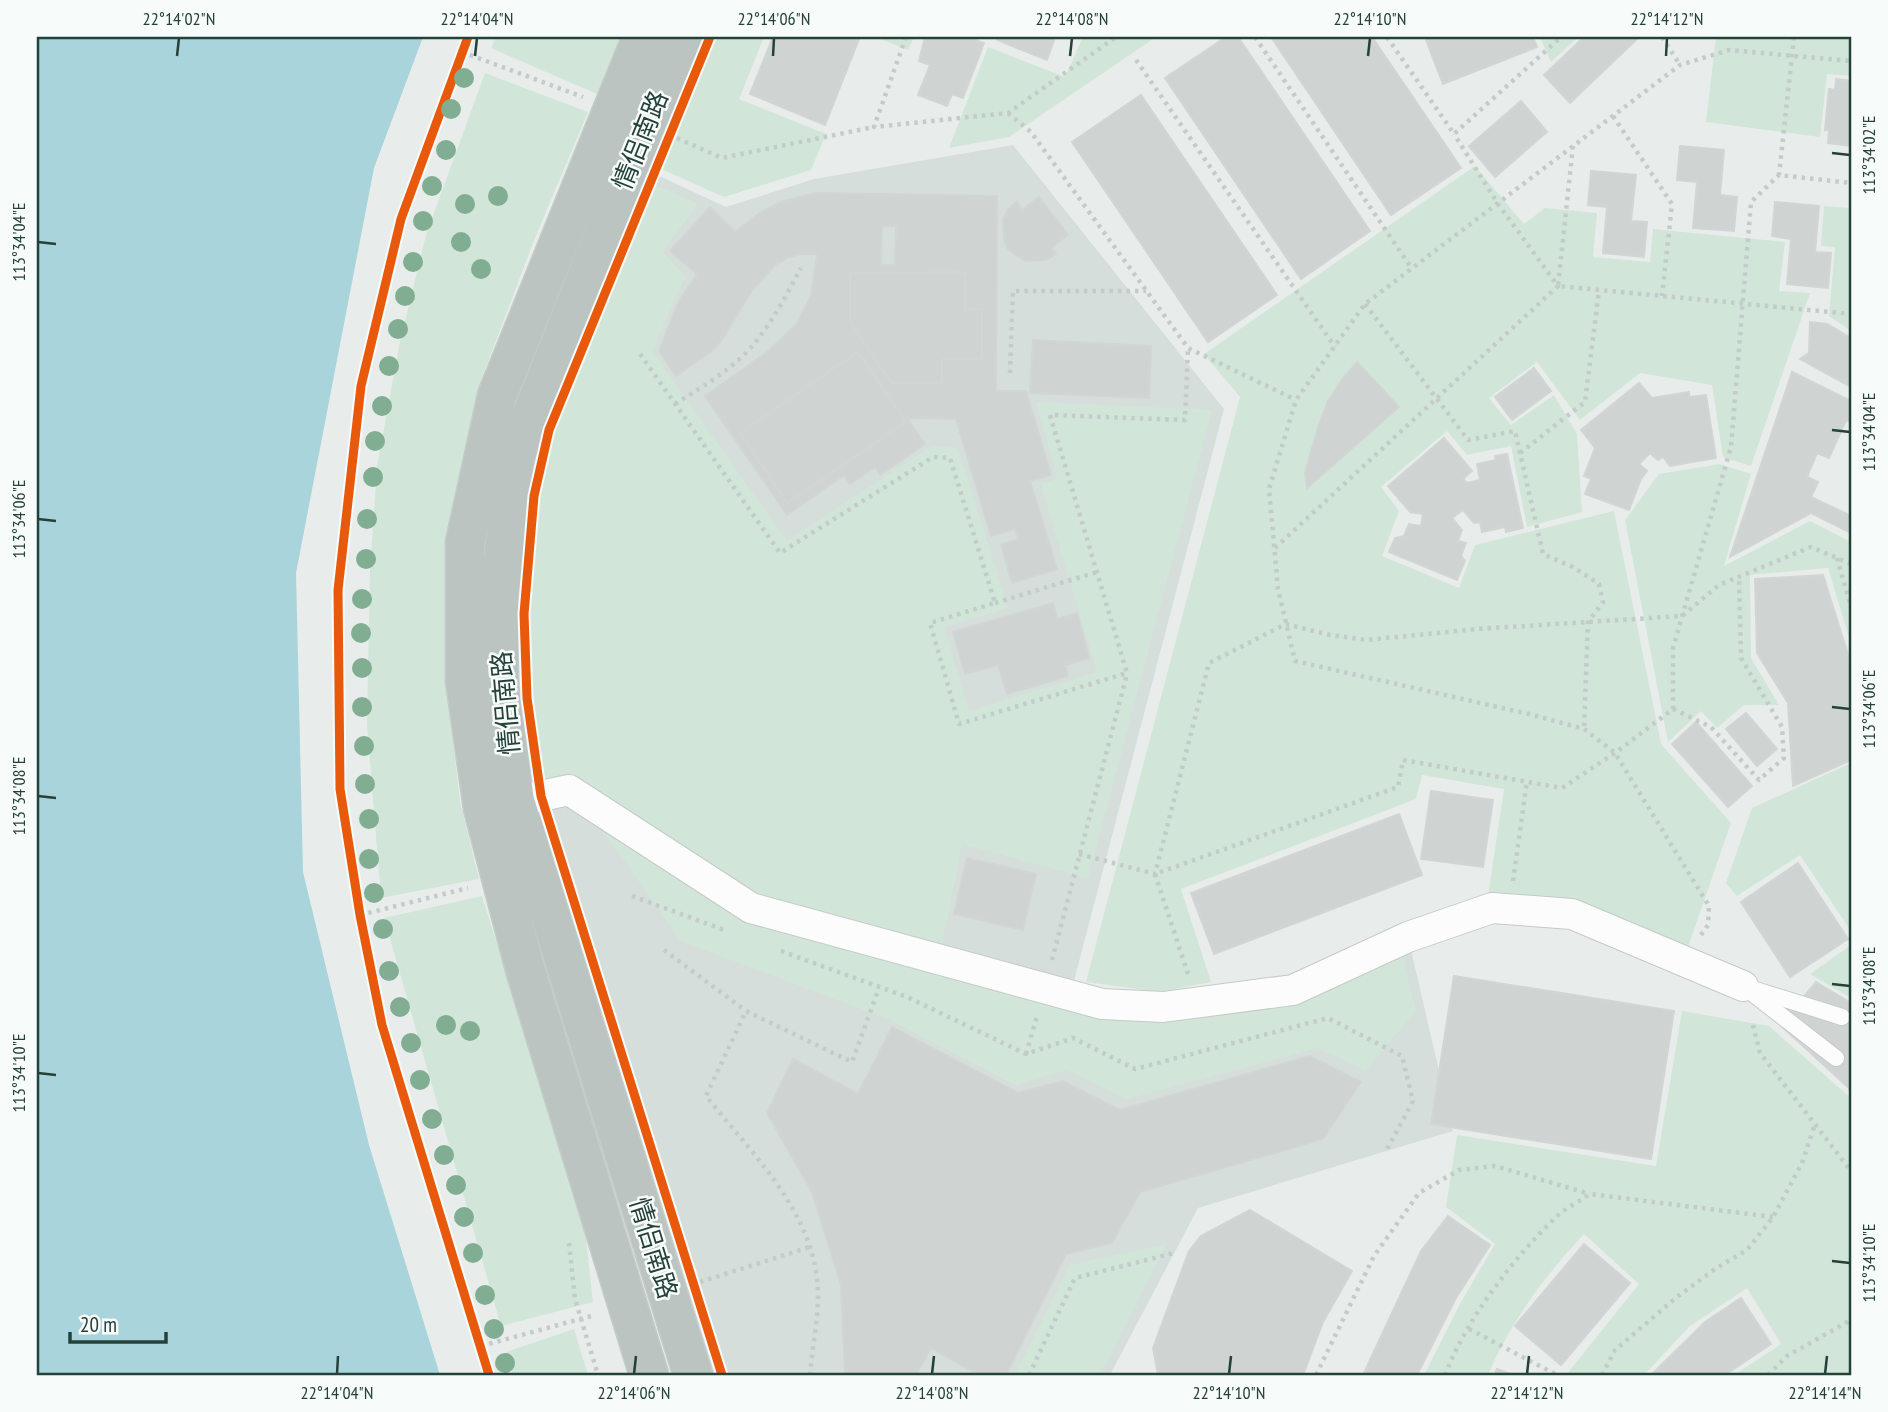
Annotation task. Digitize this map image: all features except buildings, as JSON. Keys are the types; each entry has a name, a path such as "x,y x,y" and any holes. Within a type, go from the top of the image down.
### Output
{"highway":[{"name":"情侣南路","path":"642,37 498,396 465,543 465,680 499,805 693,1375"},
{"name":"情侣南路","path":"649,1375 525,969 499,805 499,596 515,457 682,37"}],"street":[{"path":"499,805 569,790 751,908 1102,1004 1163,1007 1293,990 1408,937 1492,908 1572,914 1743,986"}],"lane":[{"path":"1743,986 1842,1017"},
{"path":"1743,986 1836,1058"}],"path":[{"path":"906,37 874,127 1008,113 1116,37"},
{"path":"1255,37 1412,269"},
{"path":"1387,37 1454,134 1497,204 1558,286 1851,314"},
{"path":"1454,134 1561,37"},
{"path":"1662,37 1680,65"},
{"path":"1673,709 1672,649 1731,447 1751,202 1779,175 1794,37"},
{"path":"458,65 465,44"},
{"path":"1657,950 1694,946 1708,925 1709,906 1615,753 1584,729 1295,661 1278,589 1269,489 1296,400 1365,304 1680,65 1729,50 1851,61"},
{"path":"1136,60 1335,347"},
{"path":"1008,113 1031,132 1188,348 1296,400"},
{"path":"1613,116 1672,204 1662,296"},
{"path":"664,147 670,135"},
{"path":"1274,549 1558,286 1573,146"},
{"path":"1779,175 1851,183"},
{"path":"675,404 716,377 753,345 779,308 801,268"},
{"path":"1520,453 1585,402 1599,290"},
{"path":"1010,373 1013,291 1146,292"},
{"path":"1365,304 1468,440 1515,432 1543,554 1573,567 1600,584 1603,602 1588,622 1584,729"},
{"path":"1026,1054 1127,673 1051,415 1185,420 1188,348"},
{"path":"640,354 780,553 933,457 950,458 995,603"},
{"path":"1197,1003 1156,874 1209,663 1286,624 1329,635 1367,640 1477,629 1682,616 1719,585 1811,547 1851,564"},
{"path":"1837,558 1851,607"},
{"path":"1097,572 930,623 959,724 1127,673"},
{"path":"1673,709 1711,727 1759,780 1784,758 1782,727 1741,658 1739,577"},
{"path":"1079,854 1156,874 1398,787 1403,760 1562,788 1615,753 1673,709"},
{"path":"1509,910 1527,781"},
{"path":"360,915 480,885"},
{"path":"358,902 363,927"},
{"path":"664,950 746,1011 852,1062 879,988"},
{"path":"1743,986 1760,1053 1851,1171"},
{"path":"746,1011 706,1096 790,1202 810,1247 818,1293 810,1375"},
{"path":"1602,1375 1615,1350 1677,1297 1747,1250 1773,1217 1802,1163 1815,1124"},
{"path":"1316,1375 1374,1256 1419,1194 1459,1170 1495,1167 1590,1194 1773,1217"},
{"path":"1445,1375 1451,1359 1500,1278 1555,1217 1590,1194"},
{"path":"1029,1375 1075,1279 1174,1254"},
{"path":"689,1271 698,1297"},
{"path":"580,1319 598,1375"},
{"path":"1768,1375 1787,1356 1851,1320"},
{"path":"1469,1329 1557,1375"},
{"path":"477,1332 483,1356"}],"shaded area":[{"path":"1013,145 1224,409 1070,996 1293,990 1408,937 1453,1131 1198,1208 1110,1375 694,1375 500,687 631,163 726,207 814,179"}],"green space":[{"path":"496,37 620,37 597,94 491,48"},
{"path":"690,37 764,37 739,99 826,134 811,170 724,197 641,160"},
{"path":"875,37 914,37 908,50"},
{"path":"1083,37 1156,37 1009,137 949,148 988,47 1065,77"},
{"path":"1540,37 1578,37 1551,62"},
{"path":"1716,37 1851,37 1851,76 1827,74 1820,137 1706,122"},
{"path":"485,73 588,112 535,238 483,375 452,533 446,684 460,801 479,879 381,898 367,725 370,570 377,467 399,346 426,235"},
{"path":"1475,166 1524,224 1545,208 1597,213 1593,257 1650,262 1653,229 1785,242 1779,291 1810,293 1751,466 1723,457 1712,385 1640,373 1580,420 1537,362 1489,398 1511,425 1554,395 1577,434 1582,512 1527,527 1511,446 1467,455 1447,431 1381,487 1399,511 1382,556 1459,588 1475,545 1614,511 1661,744 1731,823 1686,953 1488,896 1504,789 1422,775 1416,799 1181,889 1211,982 1160,992 1086,982 1240,397 1204,354"},
{"path":"636,176 698,204 662,251 685,277 652,351 787,541 932,446 958,448 1008,608 944,627 969,711 1097,672 1041,484 1058,479 1036,402 1212,410 1088,878 962,844 942,947 753,895 575,775 522,787 513,593 529,456"},
{"path":"1824,206 1851,208 1851,331 1829,316 1835,247 1821,246"},
{"path":"1720,464 1751,474 1724,566 1810,521 1851,542 1851,644 1828,568 1750,575 1751,658 1779,705 1744,705 1717,728 1701,711 1668,742 1625,520 1659,474"},
{"path":"1851,763 1851,931 1800,855 1737,896 1726,883 1752,808"},
{"path":"589,811 752,919 1097,1014 1163,1022 1299,1000 1402,954 1416,1011 1365,1071 1318,1048 1126,1099 1067,1070 1015,1085 888,1019 681,941"},
{"path":"482,896 584,1220 593,1302 501,1326 384,918"},
{"path":"1851,945 1851,998 1810,974"},
{"path":"1682,1011 1769,1026 1851,1098 1851,1375 1734,1375 1781,1344 1747,1288 1690,1326 1644,1375 1566,1375 1639,1284 1584,1234 1530,1300 1507,1336 1488,1375 1424,1375 1461,1302 1495,1244 1446,1207 1457,1135 1656,1166"},
{"path":"1167,1244 1102,1371 1089,1375 1015,1375 1070,1265"},
{"path":"574,1329 588,1375 513,1375 506,1352"}],"water":[{"path":"37,37 423,37 374,168 296,573 303,872 369,1145 440,1375 37,1375"}],"cycle path":[{"path":"468,37 401,219 361,386 338,590 340,789 360,915 382,1025 489,1375"},
{"path":"710,37 549,430 534,496 524,614 527,698 541,796 722,1375"}]}
